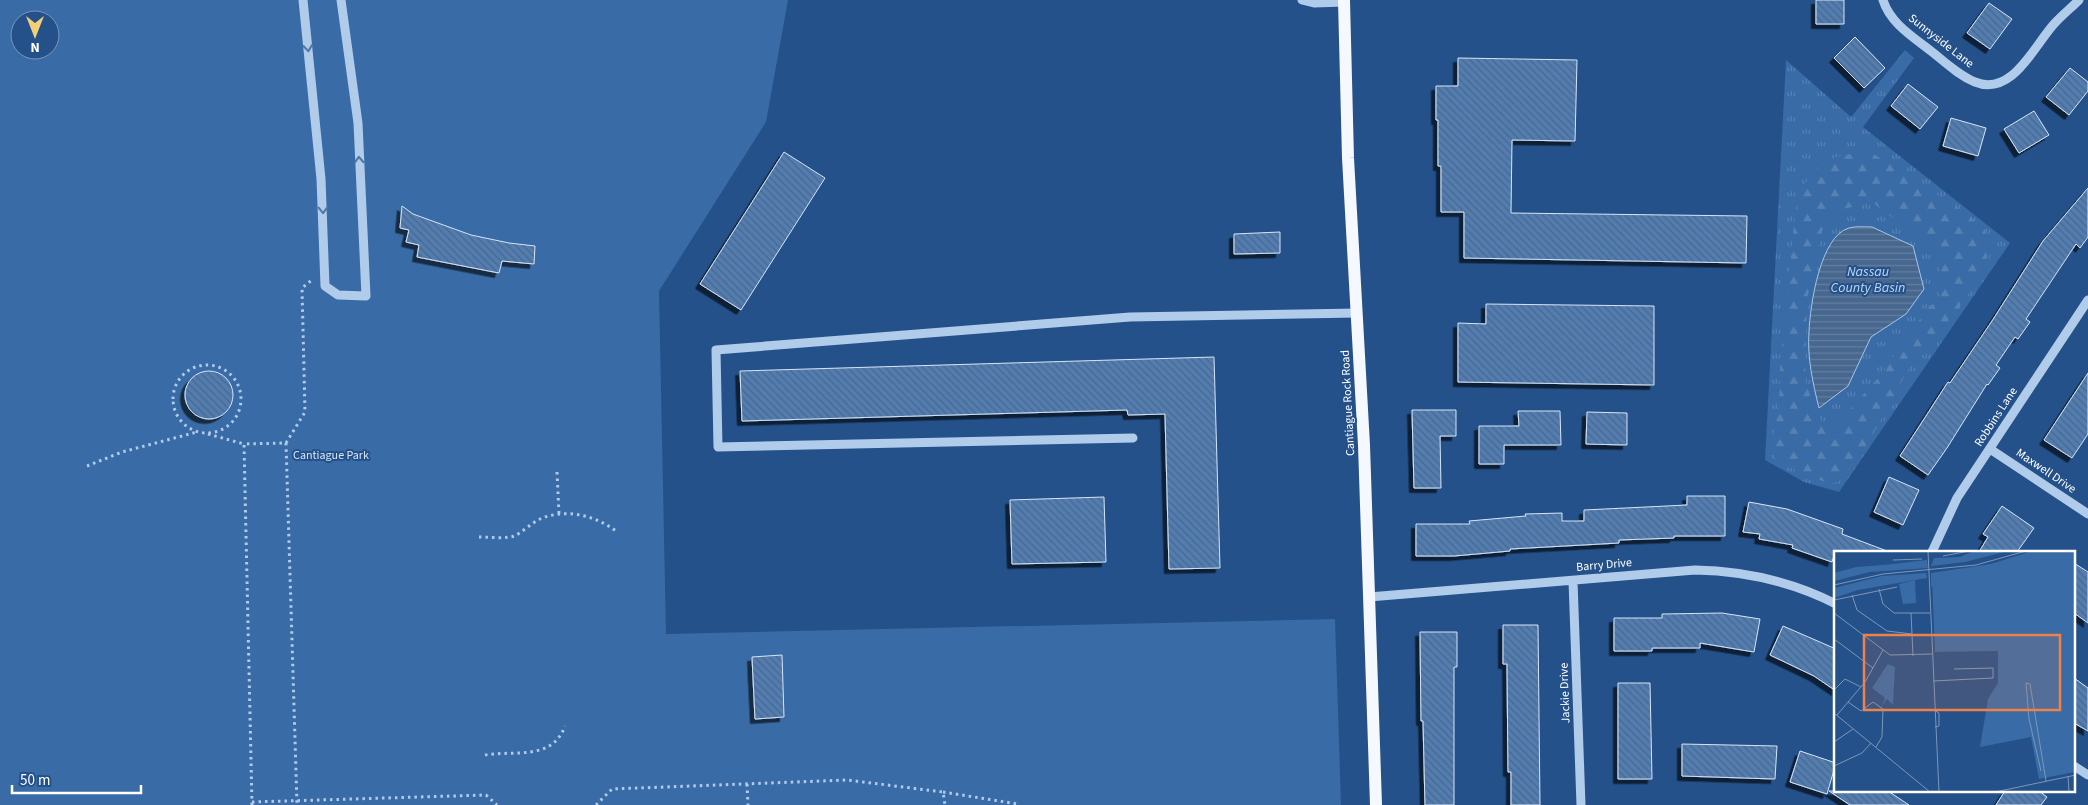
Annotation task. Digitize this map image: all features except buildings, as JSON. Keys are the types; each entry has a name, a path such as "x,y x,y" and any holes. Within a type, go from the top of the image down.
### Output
{"main road":[{"name":"Cantiague Rock Road","path":"1344,1 1348,158 1364,445 1376,805"}],"street":[{"path":"303,0 321,179 325,286 338,295 366,296 358,123 341,0"},
{"path":"1302,0 1314,3 1344,1"},
{"name":"Sunnyside Lane","path":"1883,0 1887,12 1902,28 1961,75 1976,83 1994,84 2003,81 2016,72 2054,23 2079,0"},
{"name":"Robbins Lane","path":"1932,551 1957,498 2088,300"},
{"path":"1133,438 718,447 716,350 1130,317 1357,313"},
{"name":"Maxwell Drive","path":"1990,449 2088,514"},
{"name":"Barry Drive","path":"1369,597 1695,570 1720,570 1758,575 1795,586 1834,603"},
{"name":"Jackie Drive","path":"1573,581 1581,805"},
{"path":"2076,767 2088,775"}],"path":[{"path":"297,803 286,443 306,412 302,288 325,268"},
{"path":"87,466 122,452 198,432 210,433 221,430 231,423 239,408 240,391 235,380 227,372 217,367 206,365 186,372 174,390 174,406 180,420 198,432 244,444 286,443"},
{"path":"244,444 252,804 486,795 497,805"},
{"path":"558,472 559,514"},
{"path":"479,537 514,536 540,519 559,514 578,514 603,522 616,531"},
{"path":"485,755 545,750 561,736 565,726"},
{"path":"596,805 612,789 847,780 1018,804"},
{"path":"747,784 748,805"},
{"path":"943,792 944,805"}],"green space":[{"name":"Cantiague Park","path":"0,0 788,0 766,122 659,291 666,634 1335,619 1341,805 0,805"},
{"path":"1905,50 1914,58 1863,127 2010,243 1839,492 1804,482 1765,460 1786,60 1851,117"},
{"path":"1872,153 1966,213 1985,230 1986,258 1975,285 1944,327 1916,355 1849,478 1830,484 1781,464 1772,453 1772,440 1779,408 1780,369 1795,214 1803,187 1820,167 1837,157 1850,154","holes":["1872,202 1895,220 1940,249 1939,296 1907,335 1880,376 1831,430 1816,415 1805,379 1807,300 1827,213"]}],"water":[{"name":"Nassau County Basin","path":"1851,227 1872,227 1913,246 1924,289 1906,314 1871,337 1848,386 1819,408 1809,351 1810,320 1814,290 1824,258 1839,234"}]}
